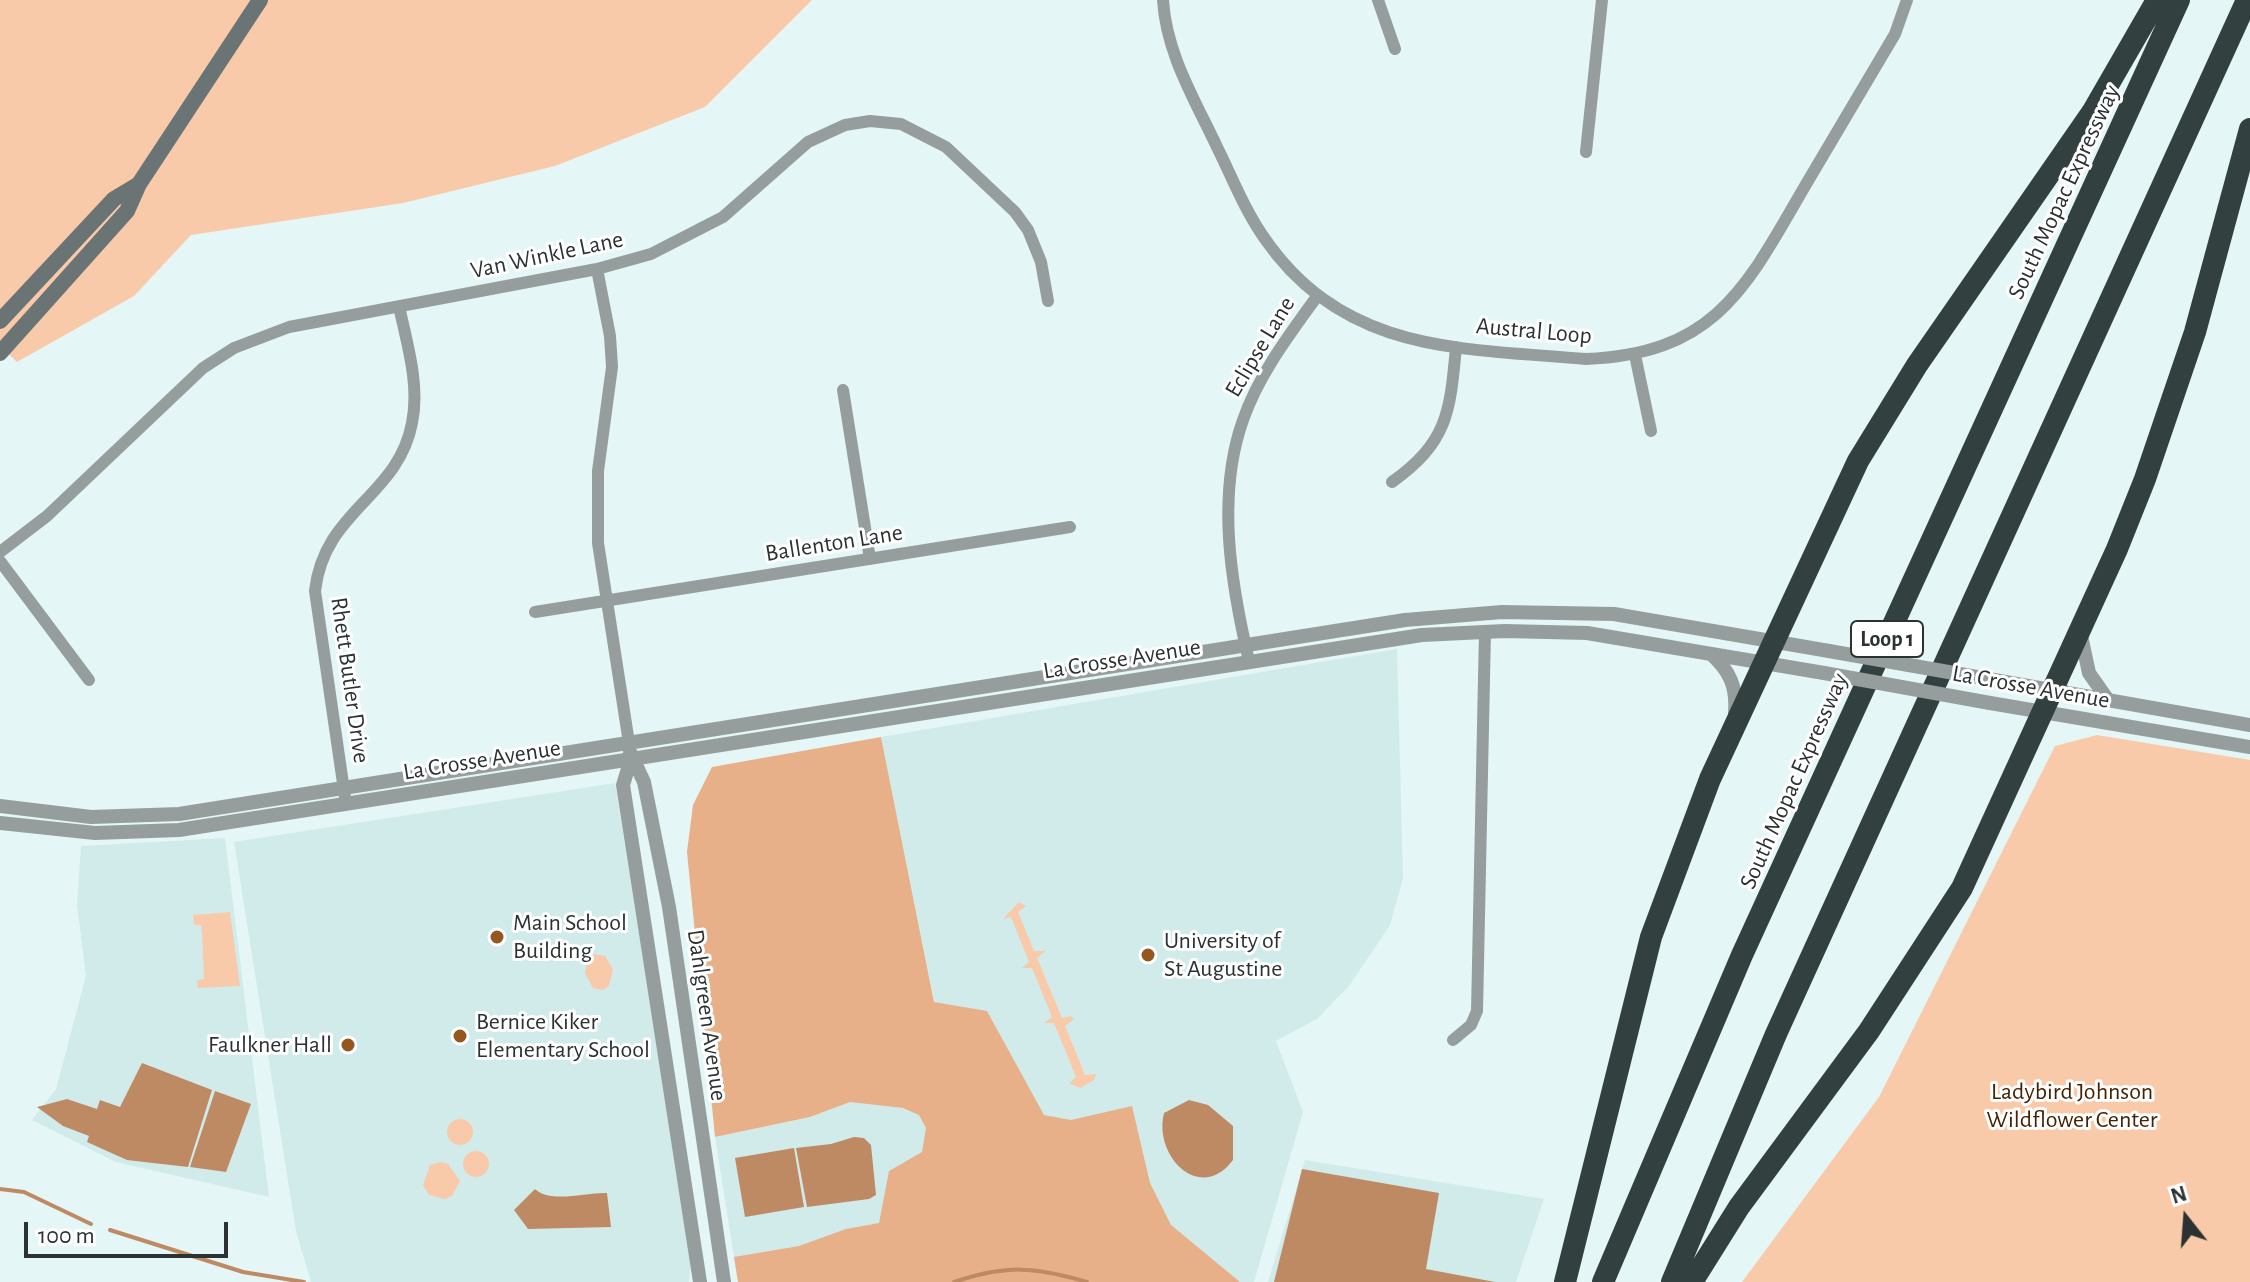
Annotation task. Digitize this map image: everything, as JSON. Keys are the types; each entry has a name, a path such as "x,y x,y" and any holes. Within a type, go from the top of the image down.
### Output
{"highway":[{"path":"1565,1282 1651,937 1710,779 1858,461 1917,365 2093,111 2157,0"},
{"name":"South Mopac Expressway","path":"1603,1282 1742,955 2179,0"},
{"name":"Loop 1","path":"1672,1282 1776,1034 2247,0"},
{"path":"1692,1282 1739,1207 1869,1031 1962,888 2117,549 2195,332 2250,129"}],"main road":[{"path":"0,353 127,211 139,184 260,0"},
{"path":"0,321 114,199 139,184"}],"street":[{"name":"Austral Loop","path":"1163,0 1178,67 1252,218 1281,259 1318,295 1347,315 1402,339 1586,359 1635,355 1685,337 1717,314 1742,290 1895,34 1907,0"},
{"path":"1378,0 1395,49"},
{"path":"1586,152 1602,0"},
{"name":"Van Winkle Lane","path":"0,552 47,516 193,377 225,353 289,327 597,269 651,254 705,229 743,202 819,136 857,122 884,122 913,128 936,139 1015,212 1037,250 1048,301"},
{"name":"Dahlgreen Avenue","path":"597,269 612,367 597,492 598,543 631,759 644,782 669,907 724,1282"},
{"name":"Eclipse Lane","path":"1249,661 1229,540 1233,455 1243,420 1259,383 1318,295"},
{"name":"Rhett Butler Drive","path":"346,804 315,602 317,575 330,540 386,480 410,434 414,388 399,306"},
{"path":"1392,482 1424,457 1445,424 1456,347"},
{"path":"1635,355 1651,431"},
{"path":"843,390 870,559"},
{"name":"Ballenton Lane","path":"535,612 1070,527"},
{"path":"0,561 89,680"},
{"name":"La Crosse Avenue","path":"0,806 62,814 151,816 1245,644 1405,620 1502,612 1614,614 1771,652 1824,673 2250,747"},
{"path":"2080,629 2089,673 2108,700"},
{"path":"1453,1040 1471,1025 1477,1011 1485,631"},
{"name":"La Crosse Avenue","path":"0,823 60,831 179,830 1249,661 1422,635 1485,631 1609,635 1711,654 1829,651 2250,725"},
{"path":"1711,654 1726,668 1736,695 1733,731"},
{"name":"Dahlgreen Avenue","path":"631,759 623,785 700,1282"},
{"path":"60,831 62,814"}],"shaded area":[{"name":"University of St Augustine","path":"1397,649 1403,878 1390,925 1349,986 1317,1019 1276,1041 1303,1112 1254,1282 738,1282 715,1137 810,1117 947,1065 881,737"},
{"path":"881,737 934,1002 987,1011 1044,1115 1071,1120 1132,1106 1150,1183 1171,1225 1240,1282 738,1282 734,1257 799,1246 846,1229 879,1223 889,1171 922,1152 926,1128 919,1115 903,1108 850,1102 810,1117 715,1137 687,852 693,805 712,767"},
{"name":"Bernice Kiker Elementary School","path":"615,783 691,1257 689,1282 311,1282 296,1231 234,842"},
{"path":"225,838 269,1197 116,1162 32,1120 56,1089 86,976 77,905 81,846"},
{"path":"142,1063 212,1090 188,1167 127,1160 87,1142 89,1136 63,1126 37,1107 67,1099 97,1109 100,1100 120,1107"},
{"path":"215,1091 251,1104 226,1172 190,1167"},
{"path":"1189,1100 1208,1105 1233,1126 1233,1160 1220,1172 1207,1177 1194,1176 1182,1169 1172,1158 1162,1129 1164,1113"},
{"path":"854,1137 864,1138 871,1145 876,1195 869,1199 807,1207 796,1148 831,1144"},
{"path":"794,1148 804,1207 745,1217 735,1158"},
{"path":"1305,1160 1544,1199 1516,1282 1268,1282"},
{"path":"1302,1169 1439,1193 1426,1269 1495,1282 1274,1282"},
{"path":"535,1189 559,1197 607,1193 611,1227 528,1229 514,1210"}],"green space":[{"path":"0,0 812,0 705,107 555,166 403,203 191,235 134,296 17,362 0,346"},
{"name":"Ladybird Johnson Wildflower Center","path":"2097,735 2250,760 2250,1282 1742,1282 1879,1097 2055,746"},
{"path":"1019,902 1026,906 1018,912 1034,951 1046,951 1037,958 1062,1018 1071,1016 1074,1019 1065,1026 1085,1075 1096,1074 1094,1080 1080,1088 1069,1083 1076,1077 1054,1023 1044,1023 1052,1017 1032,968 1022,968 1029,962 1011,917 1003,919"},
{"path":"230,912 240,986 198,988 197,980 204,979 202,932 201,925 194,925 193,915"},
{"path":"594,954 605,956 613,969 609,986 603,990 593,988 585,973 588,957"},
{"path":"460,1119 469,1123 473,1132 469,1141 460,1145 451,1141 447,1132 451,1123"},
{"path":"476,1151 485,1155 489,1164 485,1173 476,1177 467,1173 463,1164 467,1155"},
{"path":"448,1164 460,1181 452,1196 445,1199 429,1195 423,1185 430,1165"}],"waterway":[{"path":"0,1189 24,1192 91,1224"},
{"path":"110,1230 243,1272 304,1282"},
{"path":"954,1282 1005,1270 1035,1270 1087,1282"}],"place":[{"name":"Main School Building","path":"497,937"},
{"name":"University of St Augustine","path":"1148,955"},
{"name":"Bernice Kiker Elementary School","path":"460,1036"},
{"name":"Faulkner Hall","path":"348,1045"}]}
